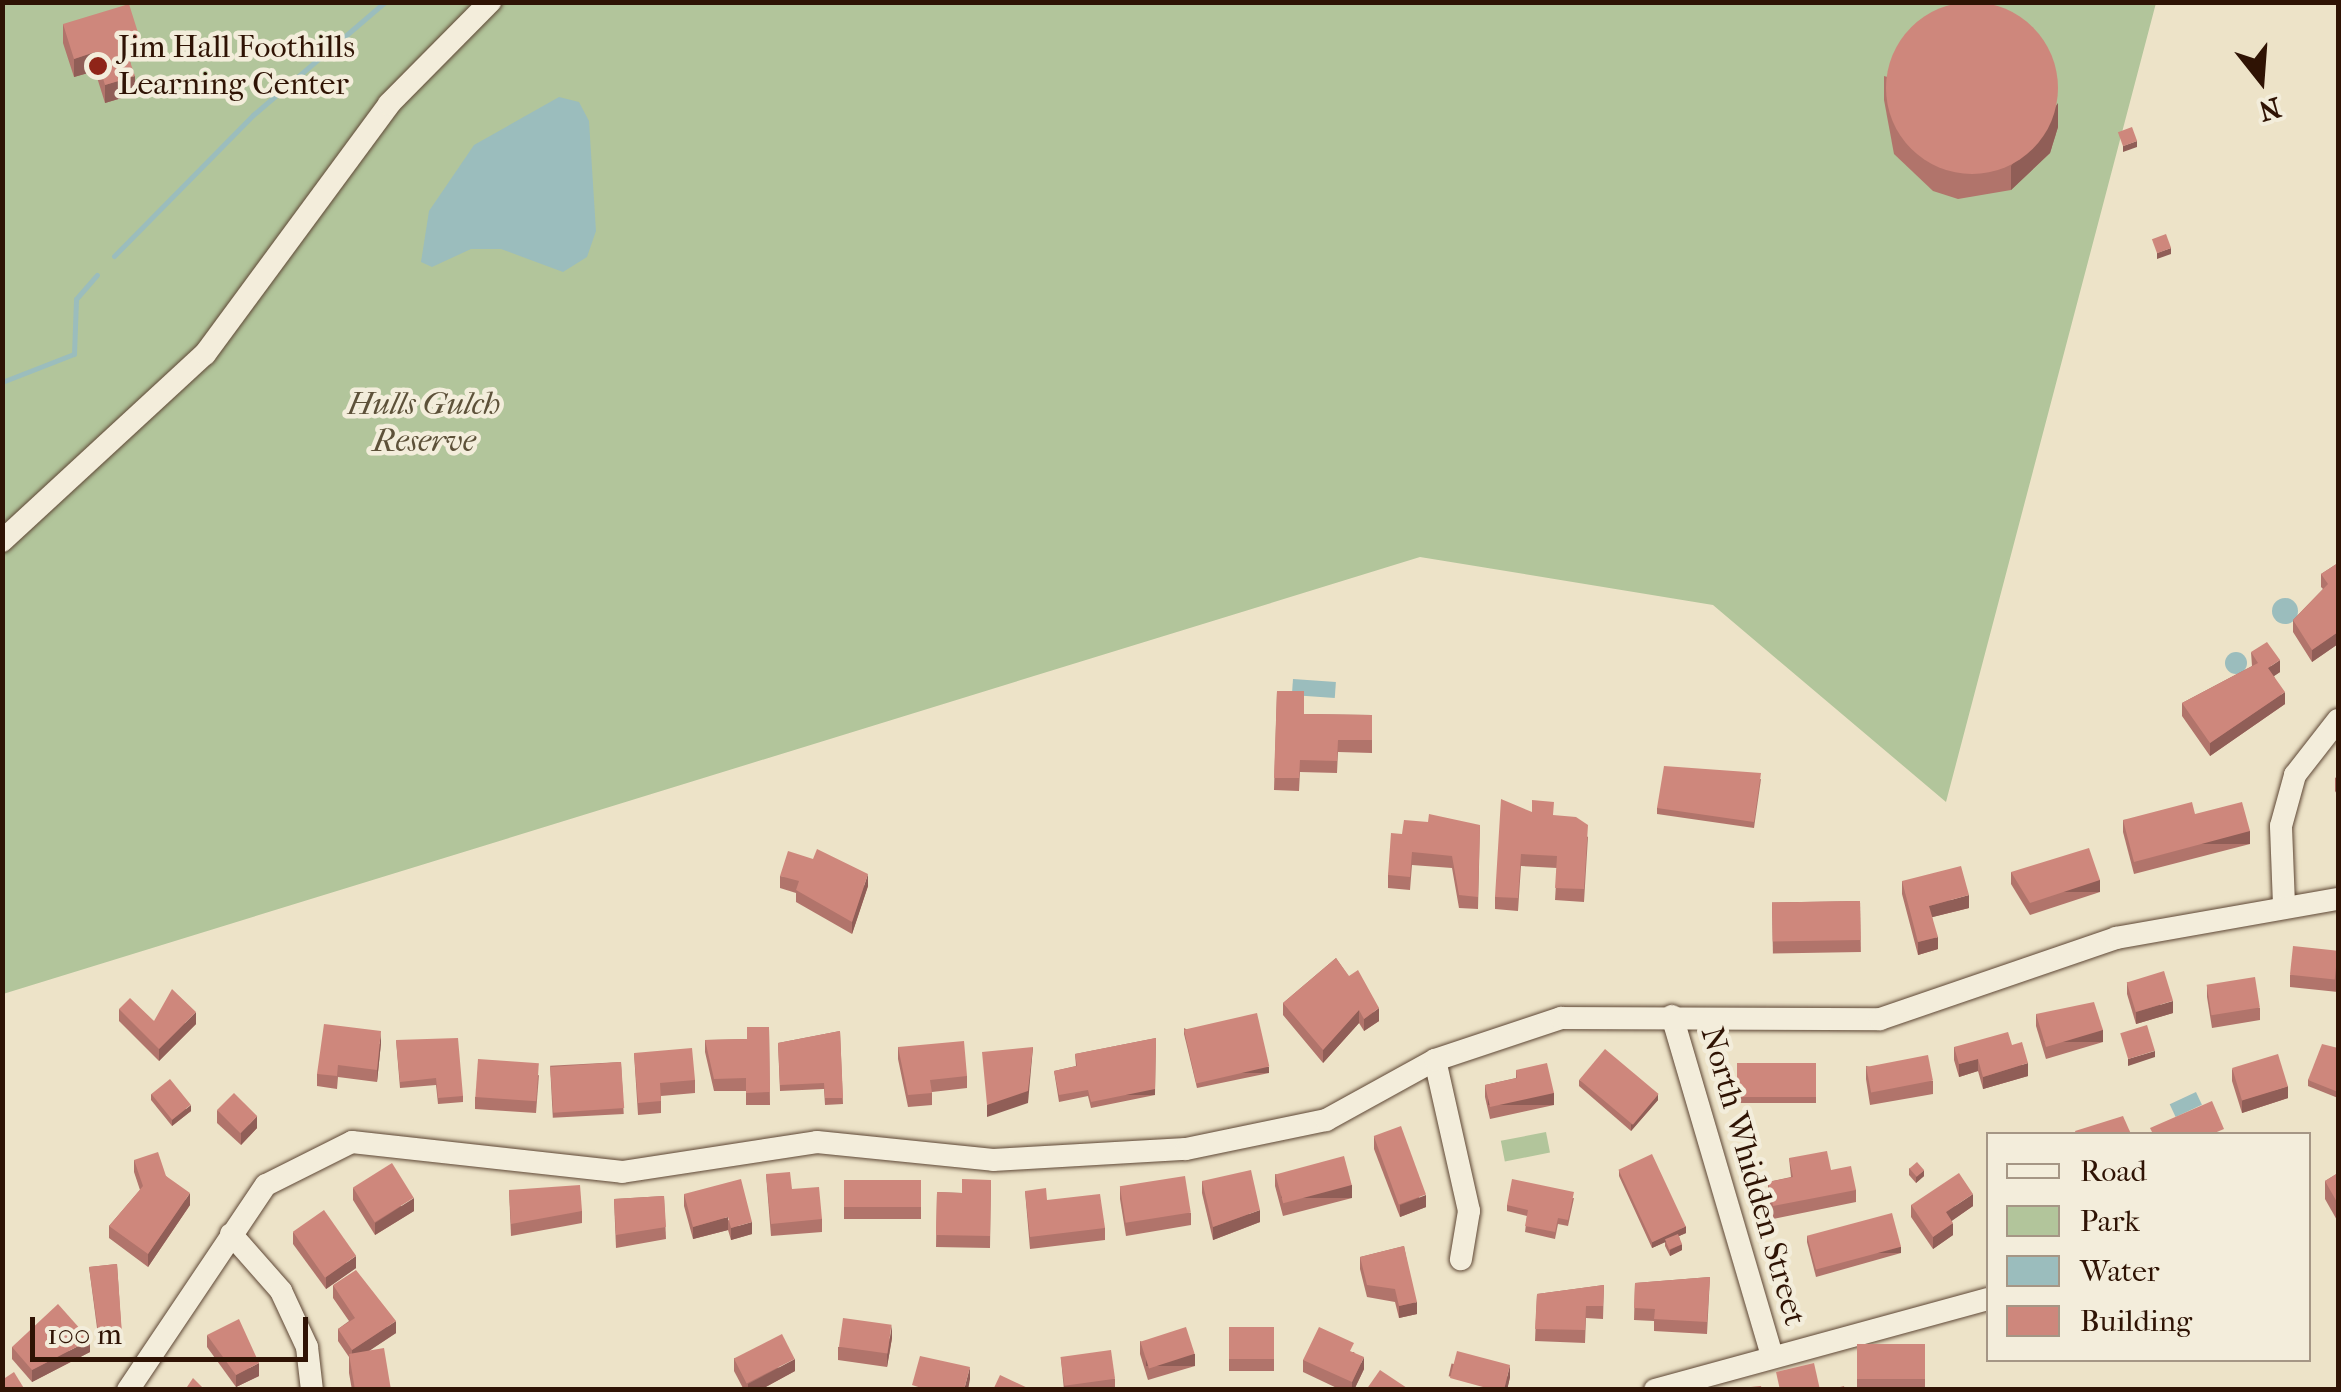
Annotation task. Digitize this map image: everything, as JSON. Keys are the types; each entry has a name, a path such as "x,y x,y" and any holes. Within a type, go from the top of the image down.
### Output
{"street":[{"path":"2,541 205,354 389,104 490,2"},
{"path":"2284,905 2281,826 2296,775 2338,720"},
{"path":"128,1390 266,1185 352,1142 622,1172 816,1142 993,1160 1186,1149 1326,1120 1435,1060 1561,1018 1880,1018 2116,938 2338,898"},
{"name":"North Whidden Street","path":"1672,1016 1772,1355"},
{"path":"1435,1060 1469,1211 1461,1259"},
{"path":"231,1234 281,1290 307,1348 312,1390"},
{"path":"1655,1390 1986,1300"}],"green space":[{"name":"Hulls Gulch Reserve","path":"3,3 2156,3 1946,802 1713,605 1420,557 3,994"},
{"path":"1546,1132 1550,1153 1505,1161 1501,1141"}],"water":[{"path":"559,97 579,102 589,121 596,231 587,257 563,272 501,249 471,249 432,267 421,262 429,211 474,145"},
{"path":"2285,598 2294,602 2298,611 2294,620 2285,624 2276,620 2272,611 2276,602"},
{"path":"2236,652 2244,655 2244,671 2236,674 2228,671 2225,663 2228,655"},
{"path":"1293,679 1336,682 1335,698 1292,695"},
{"path":"2196,1092 2202,1105 2176,1117 2170,1104"}],"building":[{"path":"1972,2 2005,9 2032,28 2051,55 2058,88 2051,121 2032,148 2005,167 1972,174 1939,167 1912,148 1893,121 1886,88 1893,55 1912,28 1939,9"},
{"path":"129,4 140,39 124,44 135,76 105,85 95,52 74,59 63,24"},
{"path":"2132,127 2137,141 2123,146 2118,132"},
{"path":"2166,234 2171,248 2157,253 2152,239"},
{"path":"2338,563 2338,632 2312,650 2293,620 2328,584 2321,574"},
{"path":"2267,642 2280,660 2268,668 2285,692 2210,743 2182,703 2258,663 2251,652"},
{"path":"1277,691 1304,691 1304,714 1372,715 1372,740 1338,740 1337,761 1300,760 1299,778 1274,778"},
{"path":"1664,766 1761,773 1754,822 1657,808"},
{"path":"1501,799 1532,812 1532,800 1554,802 1553,815 1576,817 1588,825 1584,889 1555,888 1557,856 1521,854 1518,898 1495,897"},
{"path":"2192,802 2195,814 2242,802 2250,831 2134,862 2123,820"},
{"path":"1429,814 1480,825 1478,897 1459,895 1452,856 1412,852 1410,877 1388,875 1391,833 1402,834 1404,820 1428,822"},
{"path":"2089,848 2100,880 2030,903 2011,872"},
{"path":"817,849 868,874 852,922 796,890 799,881 780,876 788,851 813,859"},
{"path":"1961,866 1969,895 1929,906 1938,937 1918,942 1902,881"},
{"path":"1860,901 1861,940 1773,942 1772,903"},
{"path":"2293,946 2338,951 2335,980 2290,975"},
{"path":"1336,958 1349,976 1358,970 1379,1008 1364,1019 1359,1010 1323,1050 1283,1003"},
{"path":"2164,971 2173,1001 2136,1012 2127,982"},
{"path":"2255,977 2260,1008 2211,1015 2207,985"},
{"path":"172,989 196,1012 159,1049 119,1009 130,998 154,1021"},
{"path":"2094,1002 2103,1030 2046,1047 2036,1014"},
{"path":"1257,1013 1269,1067 1196,1083 1184,1030"},
{"path":"324,1024 381,1031 377,1070 338,1065 337,1076 317,1074"},
{"path":"2147,1025 2155,1051 2128,1059 2120,1033"},
{"path":"747,1027 769,1027 770,1092 746,1093 746,1078 714,1079 705,1040 747,1039"},
{"path":"840,1031 843,1098 825,1098 824,1083 780,1085 778,1043"},
{"path":"2008,1032 2012,1045 2022,1042 2028,1063 1983,1077 1978,1059 1959,1064 1954,1047"},
{"path":"458,1038 463,1096 438,1098 436,1078 400,1082 396,1040"},
{"path":"1156,1038 1155,1089 1091,1102 1088,1090 1059,1095 1054,1071 1077,1066 1075,1054"},
{"path":"964,1041 967,1076 930,1080 932,1093 908,1095 898,1047"},
{"path":"2322,1044 2338,1048 2338,1092 2308,1080"},
{"path":"1033,1047 1028,1091 987,1105 982,1052"},
{"path":"692,1048 695,1080 660,1083 661,1101 638,1103 634,1053"},
{"path":"1605,1049 1659,1094 1633,1125 1579,1080"},
{"path":"2278,1054 2288,1087 2242,1101 2232,1068"},
{"path":"1928,1055 1933,1081 1871,1093 1866,1067"},
{"path":"478,1059 539,1063 536,1101 475,1097"},
{"path":"621,1062 624,1108 553,1113 550,1067"},
{"path":"1547,1063 1554,1093 1490,1107 1485,1085 1517,1078 1516,1070"},
{"path":"1737,1063 1816,1063 1816,1097 1737,1097"},
{"path":"170,1079 191,1105 172,1120 151,1094"},
{"path":"234,1093 257,1116 240,1133 217,1110"},
{"path":"2212,1101 2224,1129 2152,1132 2150,1128"},
{"path":"2123,1116 2130,1132 2075,1132"},
{"path":"1401,1126 1426,1195 1399,1205 1374,1136"},
{"path":"1827,1151 1831,1170 1851,1166 1856,1190 1773,1206 1768,1182 1793,1177 1789,1158"},
{"path":"158,1152 166,1176 190,1193 148,1254 109,1226 143,1186 134,1160"},
{"path":"1652,1154 1686,1227 1652,1242 1618,1170"},
{"path":"1344,1156 1352,1185 1283,1203 1275,1174"},
{"path":"1917,1162 1924,1170 1917,1177 1909,1169"},
{"path":"392,1163 414,1198 375,1222 353,1187"},
{"path":"1251,1170 1260,1210 1213,1227 1202,1181"},
{"path":"790,1172 792,1189 819,1187 822,1219 771,1224 766,1174"},
{"path":"1959,1173 1973,1194 1946,1212 1953,1223 1933,1237 1911,1205"},
{"path":"2338,1173 2338,1204 2325,1181"},
{"path":"1185,1176 1191,1213 1126,1223 1120,1186"},
{"path":"741,1179 752,1222 731,1228 728,1217 693,1227 684,1194"},
{"path":"962,1179 991,1180 990,1236 936,1235 937,1192 962,1193"},
{"path":"1512,1179 1574,1192 1568,1220 1558,1218 1555,1232 1525,1226 1528,1210 1507,1205"},
{"path":"844,1180 921,1180 921,1207 844,1207"},
{"path":"580,1185 582,1211 511,1224 509,1190"},
{"path":"1046,1188 1047,1200 1100,1194 1105,1228 1030,1237 1025,1191"},
{"path":"664,1196 666,1227 616,1235 614,1199"},
{"path":"324,1210 356,1256 325,1278 293,1232"},
{"path":"1892,1213 1901,1247 1816,1270 1807,1236"},
{"path":"1678,1234 1682,1244 1669,1249 1665,1239"},
{"path":"1404,1246 1417,1302 1399,1306 1395,1289 1367,1285 1360,1257"},
{"path":"117,1264 122,1334 99,1337 89,1267"},
{"path":"356,1270 396,1321 352,1350 338,1329 355,1318 333,1285"},
{"path":"1710,1277 1707,1322 1654,1319 1655,1309 1634,1308 1635,1283"},
{"path":"1604,1285 1603,1306 1586,1306 1585,1330 1535,1329 1537,1294"},
{"path":"58,1304 90,1340 32,1370 12,1347"},
{"path":"843,1318 892,1325 887,1354 839,1347"},
{"path":"239,1319 259,1363 236,1375 207,1335"},
{"path":"1186,1327 1195,1354 1149,1368 1140,1342"},
{"path":"1229,1327 1274,1327 1274,1359 1229,1359"},
{"path":"1319,1327 1354,1343 1350,1351 1364,1357 1352,1382 1303,1360"},
{"path":"782,1334 795,1359 747,1383 734,1359"},
{"path":"1857,1344 1925,1344 1925,1379 1857,1379"},
{"path":"384,1348 391,1390 355,1390 349,1354"},
{"path":"1111,1350 1115,1379 1065,1386 1060,1357"},
{"path":"1457,1351 1510,1365 1504,1390 1450,1378"},
{"path":"920,1356 970,1367 964,1390 928,1390 912,1385"},
{"path":"1814,1363 1820,1390 1780,1390 1776,1372"},
{"path":"1380,1370 1410,1390 1366,1390"},
{"path":"14,1372 25,1390 2,1390 2,1380"},
{"path":"1000,1375 1032,1390 993,1390"},
{"path":"193,1378 205,1390 185,1390"},
{"path":"1761,1386 1762,1390 1720,1390"}],"waterway":[{"path":"114,256 253,115 385,2"},
{"path":"2,382 74,354 76,299 97,275"}],"place":[{"name":"Jim Hall Foothills Learning Center","path":"98,66"}]}
